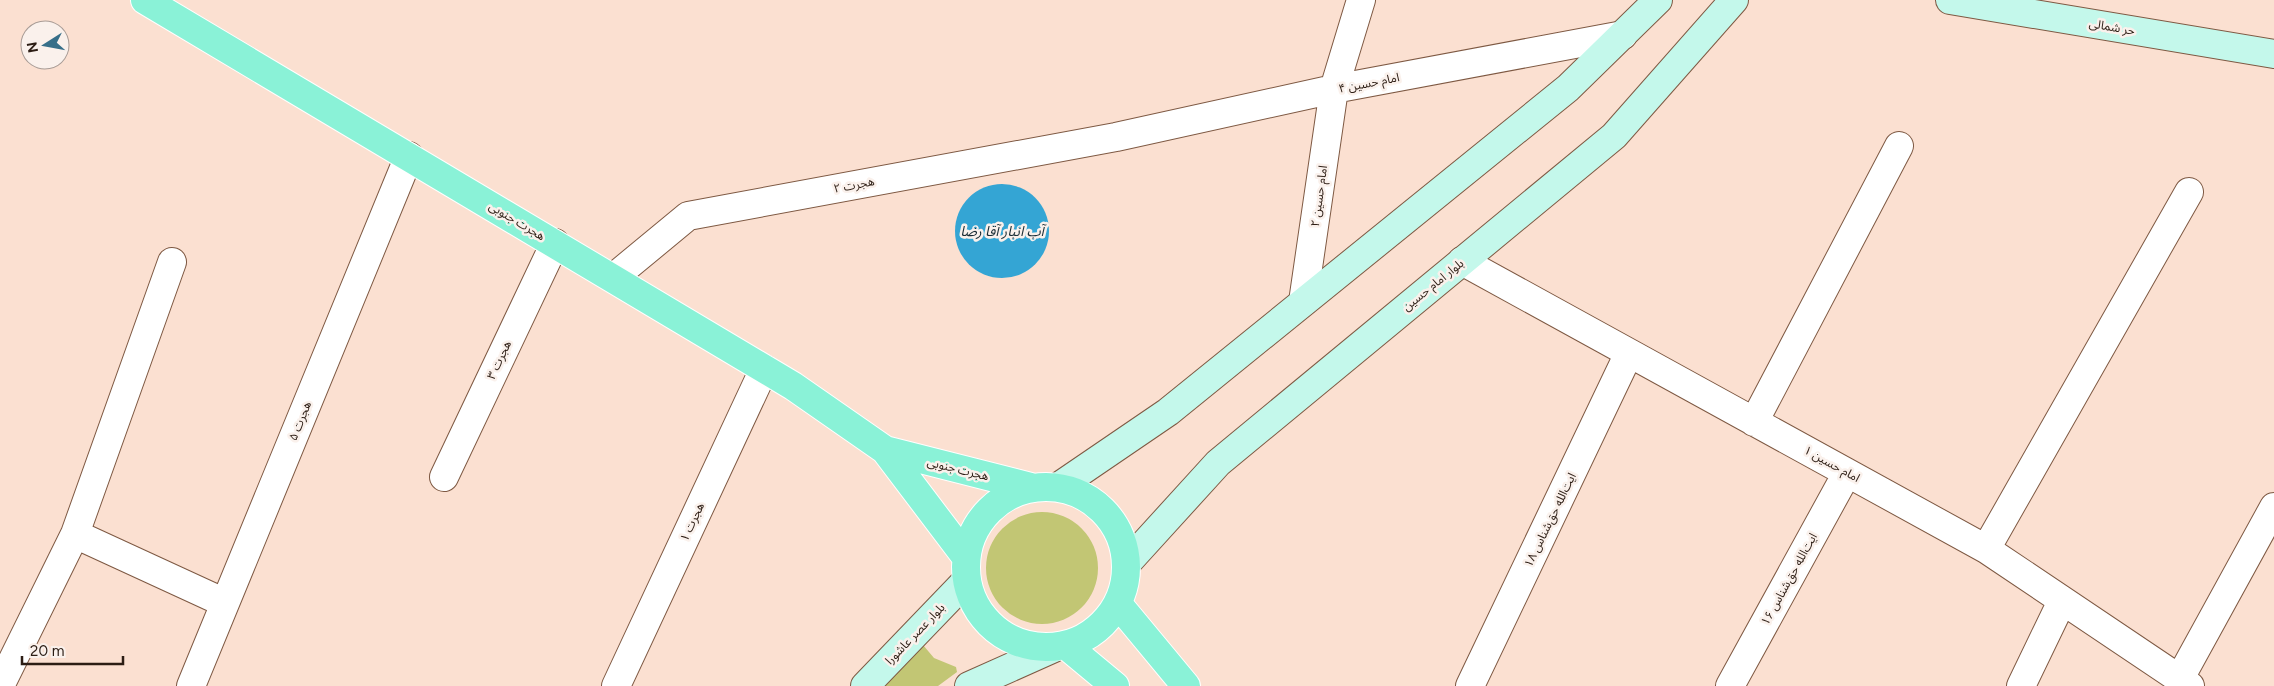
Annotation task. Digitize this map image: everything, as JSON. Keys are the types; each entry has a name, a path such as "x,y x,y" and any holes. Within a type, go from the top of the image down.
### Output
{"main road":[{"name":"هجرت جنوبی","path":"145,0 764,369 885,450 1031,487"},
{"path":"1058,487 1168,412 1568,88 1658,0"},
{"name":"بلوار امام حسین","path":"1127,563 1218,463 1614,136 1734,0"},
{"name":"حر شمالی","path":"1950,0 2274,54"},
{"name":"هجرت جنوبی","path":"885,450 966,569"},
{"path":"969,686 1061,647 1094,633 1107,620 1118,604 1125,584 1127,563 1121,536 1106,512 1084,496 1058,487 1031,487 1006,496 985,514 972,534 966,569 974,604 988,623 1007,638 1030,646 1061,647 1115,686"},
{"name":"بلوار عصر عاشورا","path":"865,686 966,569"},
{"path":"1118,604 1186,686"}],"street":[{"name":"امام حسین ۲","path":"1303,302 1334,89 1361,0"},
{"name":"امام حسین ۴","path":"1116,137 1334,89 1623,34"},
{"name":"هجرت ۲","path":"613,278 688,216 1116,137"},
{"path":"1754,422 1899,146"},
{"name":"هجرت ۵","path":"191,686 409,156"},
{"path":"1986,549 2189,192"},
{"name":"هجرت ۳","path":"444,477 555,243"},
{"name":"امام حسین ۱","path":"1462,261 1986,549 2185,683"},
{"path":"0,686 75,534 172,262"},
{"name":"ایت‌الله حق‌شناس ۱۸","path":"1470,686 1629,353"},
{"name":"هجرت ۱","path":"618,681 764,369"},
{"name":"ایت‌الله حق‌شناس ۱۶","path":"1730,686 1847,472"},
{"path":"2185,683 2274,507"},
{"path":"75,534 225,603"},
{"path":"2021,686 2062,601"}],"green space":[{"path":"1042,512 1063,516 1082,528 1094,547 1098,568 1094,589 1082,608 1063,620 1042,624 1021,620 1002,608 990,589 986,568 990,547 1002,528 1021,516"},
{"path":"918,639 934,658 956,667 957,672 938,686 882,686"}],"water":[{"name":"آب انبار آقا رضا","path":"1002,184 1020,188 1035,198 1045,213 1049,231 1045,249 1035,264 1020,274 1002,278 984,274 969,264 959,249 955,231 959,213 969,198 984,188"}]}
